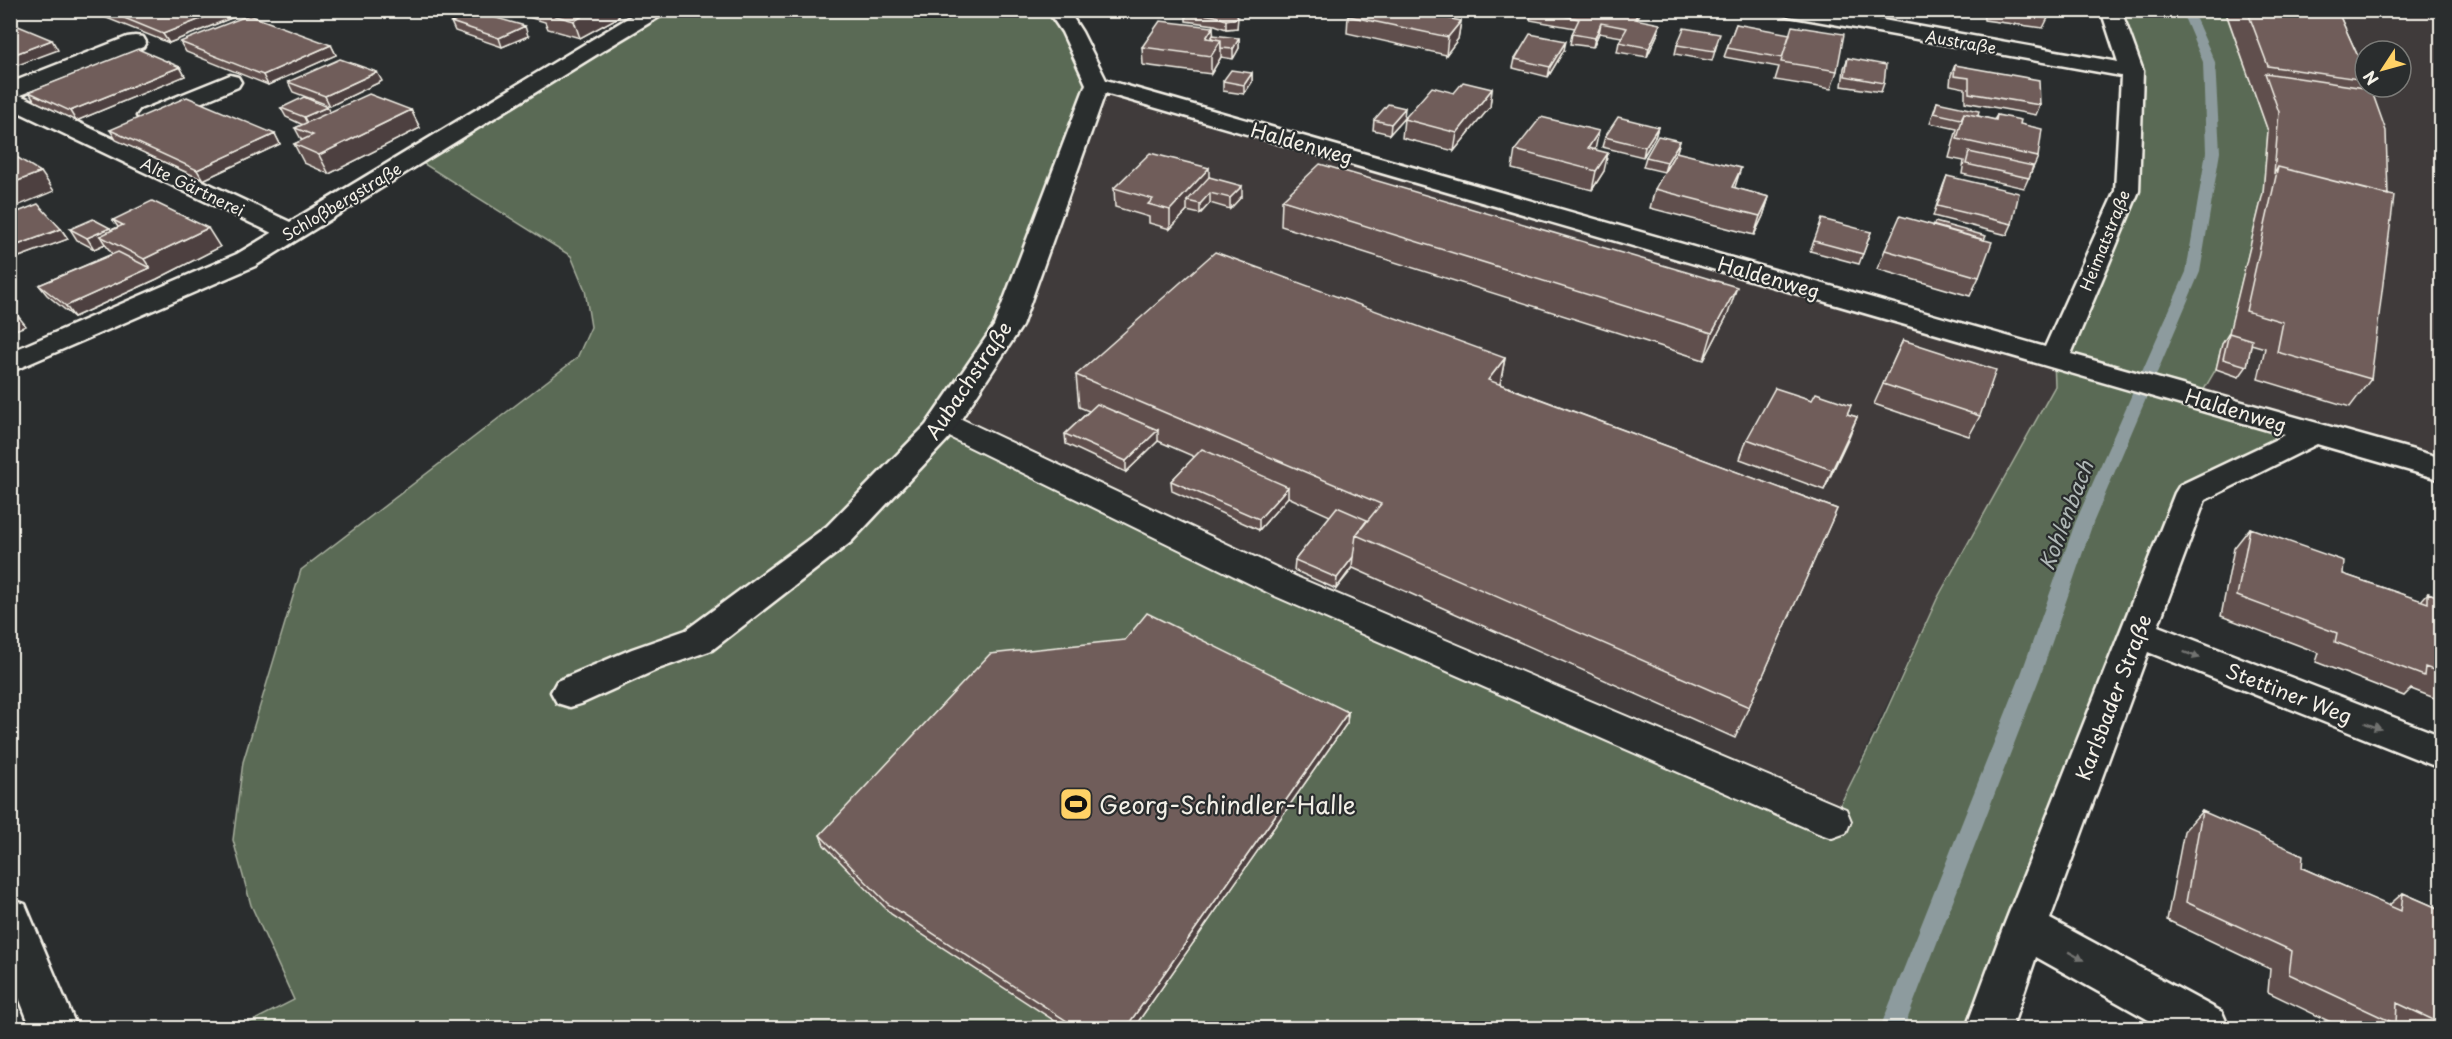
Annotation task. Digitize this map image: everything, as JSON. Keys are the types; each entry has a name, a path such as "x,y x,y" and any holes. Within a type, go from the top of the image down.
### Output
{"street":[{"name":"Schloßbergstraße","path":"10,363 246,260 657,10"},
{"path":"1057,10 1072,32 1097,84"},
{"name":"Austraße","path":"1789,10 2132,71"},
{"name":"Heimatstraße","path":"2067,362 2127,191 2132,71 2111,10"},
{"path":"10,92 135,42"},
{"path":"95,139 230,82"},
{"name":"Haldenweg","path":"1097,84 2191,396 2313,434 2442,469"},
{"name":"Aubachstraße","path":"570,692 645,659 699,640 839,534 937,432 1008,326 1097,84"},
{"name":"Alte Gärtnerei","path":"10,99 290,232"},
{"name":"Karlsbader Straße","path":"1989,1029 2025,928 2191,493 2313,434"},
{"name":"Stettiner Weg","path":"2137,633 2442,753"},
{"path":"10,918 54,1029"},
{"path":"2025,928 2206,1029"}],"lane":[{"path":"943,422 1287,587 1832,821"}],"shaded area":[{"path":"2225,11 2441,11 2441,469 2199,398 2216,369 2222,344 2254,91"},
{"path":"1097,84 2054,359 2055,386 1937,599 1832,821 937,432"}],"green space":[{"path":"657,11 1057,11 1097,84 1008,326 937,432 1832,821 1879,727 1937,599 2055,386 2054,359 2127,191 2132,71 2111,11 2225,11 2268,131 2263,193 2228,338 2222,344 2216,369 2199,398 2313,434 2191,493 1989,1028 239,1028 294,1000 251,905 233,840 243,762 301,570 577,358 591,327 585,290 571,256 413,157"}],"building":[{"path":"105,10 223,10 163,34"},
{"path":"544,10 593,10 574,21 541,12"},
{"path":"1187,10 1233,10 1238,18 1226,20 1186,12"},
{"path":"1354,10 1409,10 1461,21 1448,37 1348,16"},
{"path":"1532,10 1639,10 1635,19 1660,24 1649,48 1619,42 1627,28 1601,23 1595,38 1572,34 1579,19"},
{"path":"1988,10 2046,10 2048,18"},
{"path":"2247,10 2337,10 2353,45 2353,78 2268,66"},
{"path":"472,11 525,26 499,38 451,22"},
{"path":"249,15 331,45 263,75 180,42"},
{"path":"1160,21 1213,27 1206,38 1221,40 1211,56 1142,47"},
{"path":"11,23 52,40 10,56"},
{"path":"1736,24 1790,34 1782,58 1727,48"},
{"path":"1792,26 1844,34 1837,71 1781,62"},
{"path":"1684,28 1720,34 1714,51 1677,45"},
{"path":"1530,34 1566,41 1550,67 1515,59"},
{"path":"1213,35 1239,38 1233,49 1221,48 1221,40 1211,38"},
{"path":"138,49 180,67 70,111 29,92"},
{"path":"1848,58 1886,65 1884,83 1845,76"},
{"path":"340,59 377,72 325,96 288,82"},
{"path":"1955,65 2039,80 2040,105 1969,93 1969,78 1954,76"},
{"path":"1231,70 1252,73 1244,85 1223,81"},
{"path":"2265,73 2353,86 2353,99 2375,99 2386,131 2388,195 2278,167 2274,174 2279,112"},
{"path":"1463,82 1492,89 1457,133 1404,119 1432,87 1454,93"},
{"path":"369,94 411,110 319,155 294,144 313,135 295,128"},
{"path":"187,97 275,134 197,170 110,130"},
{"path":"304,97 327,107 304,117 281,108"},
{"path":"1937,102 1979,111 1978,116 1964,113 1961,119 1934,113"},
{"path":"1388,104 1405,108 1391,124 1374,120"},
{"path":"1964,113 1996,120 1997,115 2021,120 2020,124 2042,129 2038,157 1957,139"},
{"path":"1541,117 1599,131 1588,148 1608,153 1596,171 1515,150"},
{"path":"1618,117 1658,127 1645,147 1605,137"},
{"path":"1658,136 1680,141 1667,162 1646,157"},
{"path":"1676,152 1741,168 1732,187 1769,197 1760,216 1655,189"},
{"path":"1969,152 2033,166 2029,178 1966,164"},
{"path":"10,153 41,172 10,184"},
{"path":"1150,153 1209,168 1170,210 1148,204 1153,199 1114,188"},
{"path":"1320,164 1737,287 1712,333 1282,200"},
{"path":"2278,167 2394,196 2371,379 2277,352 2283,322 2246,311"},
{"path":"1947,176 2019,193 2012,224 1937,206"},
{"path":"1209,177 1242,186 1230,198 1210,193 1200,204 1187,201"},
{"path":"152,201 208,228 144,259 100,236 123,225 113,220"},
{"path":"38,204 61,229 10,246 10,215"},
{"path":"1900,216 1992,242 1979,277 1885,250"},
{"path":"93,219 110,228 87,238 70,229"},
{"path":"1822,219 1871,232 1863,254 1814,241"},
{"path":"1935,222 1986,236 1984,240 1933,226"},
{"path":"118,252 150,268 66,306 39,285"},
{"path":"1215,252 1505,358 1488,380 1837,509 1749,707 1356,535 1381,504 1076,375"},
{"path":"2229,333 2252,340 2247,366 2223,359"},
{"path":"1903,340 1996,370 1980,416 1883,384"},
{"path":"1775,388 1812,400 1816,393 1851,405 1847,414 1857,417 1832,470 1747,439"},
{"path":"1097,404 1158,430 1126,461 1065,434"},
{"path":"1202,449 1288,487 1259,519 1171,481"},
{"path":"1337,507 1367,520 1356,535 1353,557 1337,578 1295,560"},
{"path":"2250,528 2344,561 2343,574 2428,603 2428,593 2442,598 2442,673 2425,667 2424,676 2335,642 2337,633 2237,596"},
{"name":"Georg-Schindler-Halle","path":"1147,613 1348,712 1125,1029 1079,1029 888,904 820,835 990,654 1125,640"},
{"path":"2202,811 2303,855 2302,868 2401,911 2403,893 2442,910 2442,1024 2397,1003 2396,1024 2289,974 2292,951 2186,902"}],"waterway":[{"name":"Kohlenbach","path":"1892,1028 2030,677 2084,523 2193,272 2213,152 2209,62 2186,10"}],"place":[{"name":"Georg-Schindler-Halle","path":"1076,804"}]}
